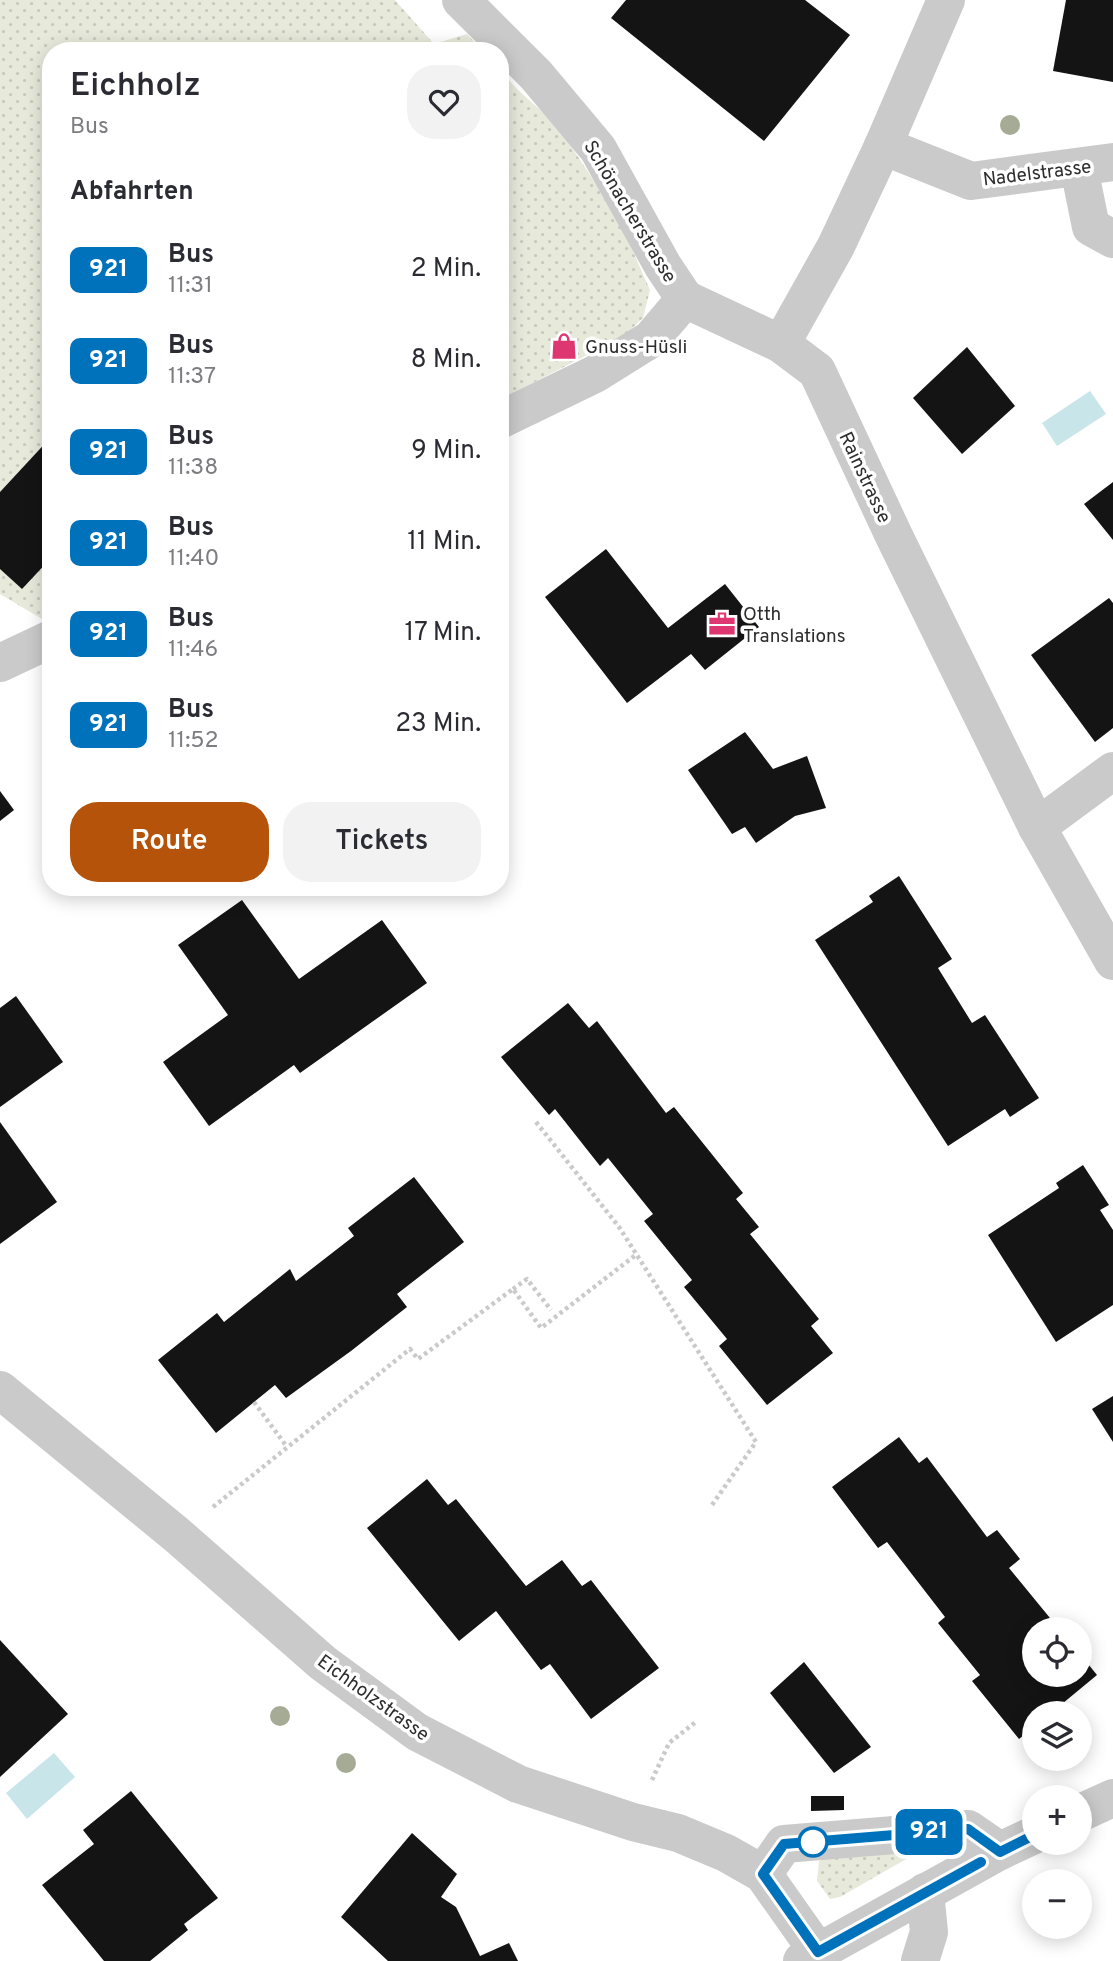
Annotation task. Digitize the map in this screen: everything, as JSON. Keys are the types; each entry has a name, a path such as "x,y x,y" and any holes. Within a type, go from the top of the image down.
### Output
{"street":[{"name":"Schönacherstrasse","path":"461,0 503,42"},
{"path":"782,344 836,246 946,0"},
{"name":"Schönacherstrasse","path":"509,48 536,75 598,149 663,266 685,299"},
{"name":"Nadelstrasse","path":"883,146 971,181 1096,165"},
{"path":"1096,165 1091,227 1113,239"},
{"name":"Rainstrasse","path":"685,299 782,344 817,371 894,536 1037,827 1113,961"},
{"path":"509,416 595,374 651,339 685,299"},
{"path":"0,663 42,643"},
{"path":"1037,827 1113,771"},
{"name":"Eichholzstrasse","path":"0,1390 177,1535 323,1663 417,1732 518,1784 633,1822 678,1833 726,1853 763,1874 810,1957"},
{"path":"1092,1808 1113,1798"},
{"path":"763,1874 784,1844 968,1829 1000,1852"},
{"path":"810,1957 1022,1841"},
{"path":"920,1961 929,1932 925,1892"}],"path":[{"path":"536,1122 619,1227 756,1441 712,1505"},
{"path":"513,1289 541,1328 637,1254"},
{"path":"204,1513 410,1349 418,1359 527,1279 551,1310"},
{"path":"254,1402 287,1447"},
{"path":"649,1786 669,1743 697,1721"}],"shaded area":[{"path":"0,0 395,0 432,42 42,42 42,619 0,594"},
{"path":"467,34 475,42 441,42"},
{"path":"509,80 557,125 624,231 650,290 643,318 624,336 509,395"},
{"path":"840,1849 917,1849 915,1854 840,1897 830,1899 817,1881 819,1861"}],"water":[{"path":"1090,391 1106,414 1057,446 1042,423"},
{"path":"54,1753 75,1777 27,1819 6,1793"}],"building":[{"path":"626,0 805,0 850,35 764,141 611,18"},
{"path":"1066,0 1113,0 1113,82 1053,71"},
{"path":"967,347 1015,406 962,454 913,398"},
{"path":"42,447 42,568 22,589 0,569 0,492"},
{"path":"1113,482 1113,540 1084,504"},
{"path":"606,549 668,628 725,584 759,627 705,670 691,654 627,703 545,597"},
{"path":"1109,598 1113,603 1113,728 1095,742 1031,655"},
{"path":"745,732 773,769 807,756 826,808 795,816 756,843 745,827 732,834 688,770"},
{"path":"0,791 14,810 0,821"},
{"path":"899,876 952,959 938,968 972,1023 985,1015 1039,1098 1010,1117 1005,1109 948,1146 815,940 873,902 869,896"},
{"path":"242,900 299,979 382,920 427,983 300,1073 294,1065 209,1126 163,1062 228,1015 178,945"},
{"path":"16,996 63,1062 0,1107 0,1008"},
{"path":"568,1003 589,1028 597,1021 666,1113 674,1107 743,1193 736,1199 759,1227 750,1234 819,1319 811,1326 833,1353 767,1405 719,1346 727,1339 684,1287 692,1280 644,1221 653,1214 608,1158 600,1166 555,1109 549,1115 501,1057"},
{"path":"0,1122 57,1202 0,1244"},
{"path":"1083,1165 1109,1205 1100,1210 1113,1230 1113,1305 1056,1342 988,1235 1059,1188 1056,1183"},
{"path":"414,1177 464,1242 397,1294 407,1307 351,1351 286,1398 275,1385 216,1433 158,1360 217,1313 224,1322 290,1269 296,1281 354,1236 348,1228"},
{"path":"1113,1396 1113,1442 1092,1409"},
{"path":"899,1437 919,1463 927,1457 987,1537 997,1530 1020,1559 1009,1568 1049,1617 1022,1617 1022,1687 1082,1687 1066,1701 1022,1701 1022,1737 1019,1739 972,1681 980,1675 938,1623 945,1617 887,1542 878,1548 832,1487"},
{"path":"427,1479 448,1505 456,1499 526,1586 562,1560 582,1586 591,1580 659,1668 591,1719 550,1664 541,1670 496,1611 459,1641 367,1528"},
{"path":"0,1640 68,1714 0,1777"},
{"path":"804,1662 871,1747 834,1773 770,1693"},
{"path":"131,1791 218,1898 184,1924 188,1930 150,1961 104,1961 42,1885 94,1844 83,1830"},
{"path":"811,1796 844,1796 844,1810 811,1811"},
{"path":"412,1833 457,1874 441,1897 456,1907 480,1956 509,1943 518,1961 388,1961 341,1917"}],"bus line":[{"name":"921","path":"981,1862 818,1952 763,1874 784,1844 968,1829 1000,1852 1022,1841"}],"place":[{"name":"Gnuss-Hüsli","path":"564,346"},
{"name":"Otth Translations","path":"722,624"}]}
